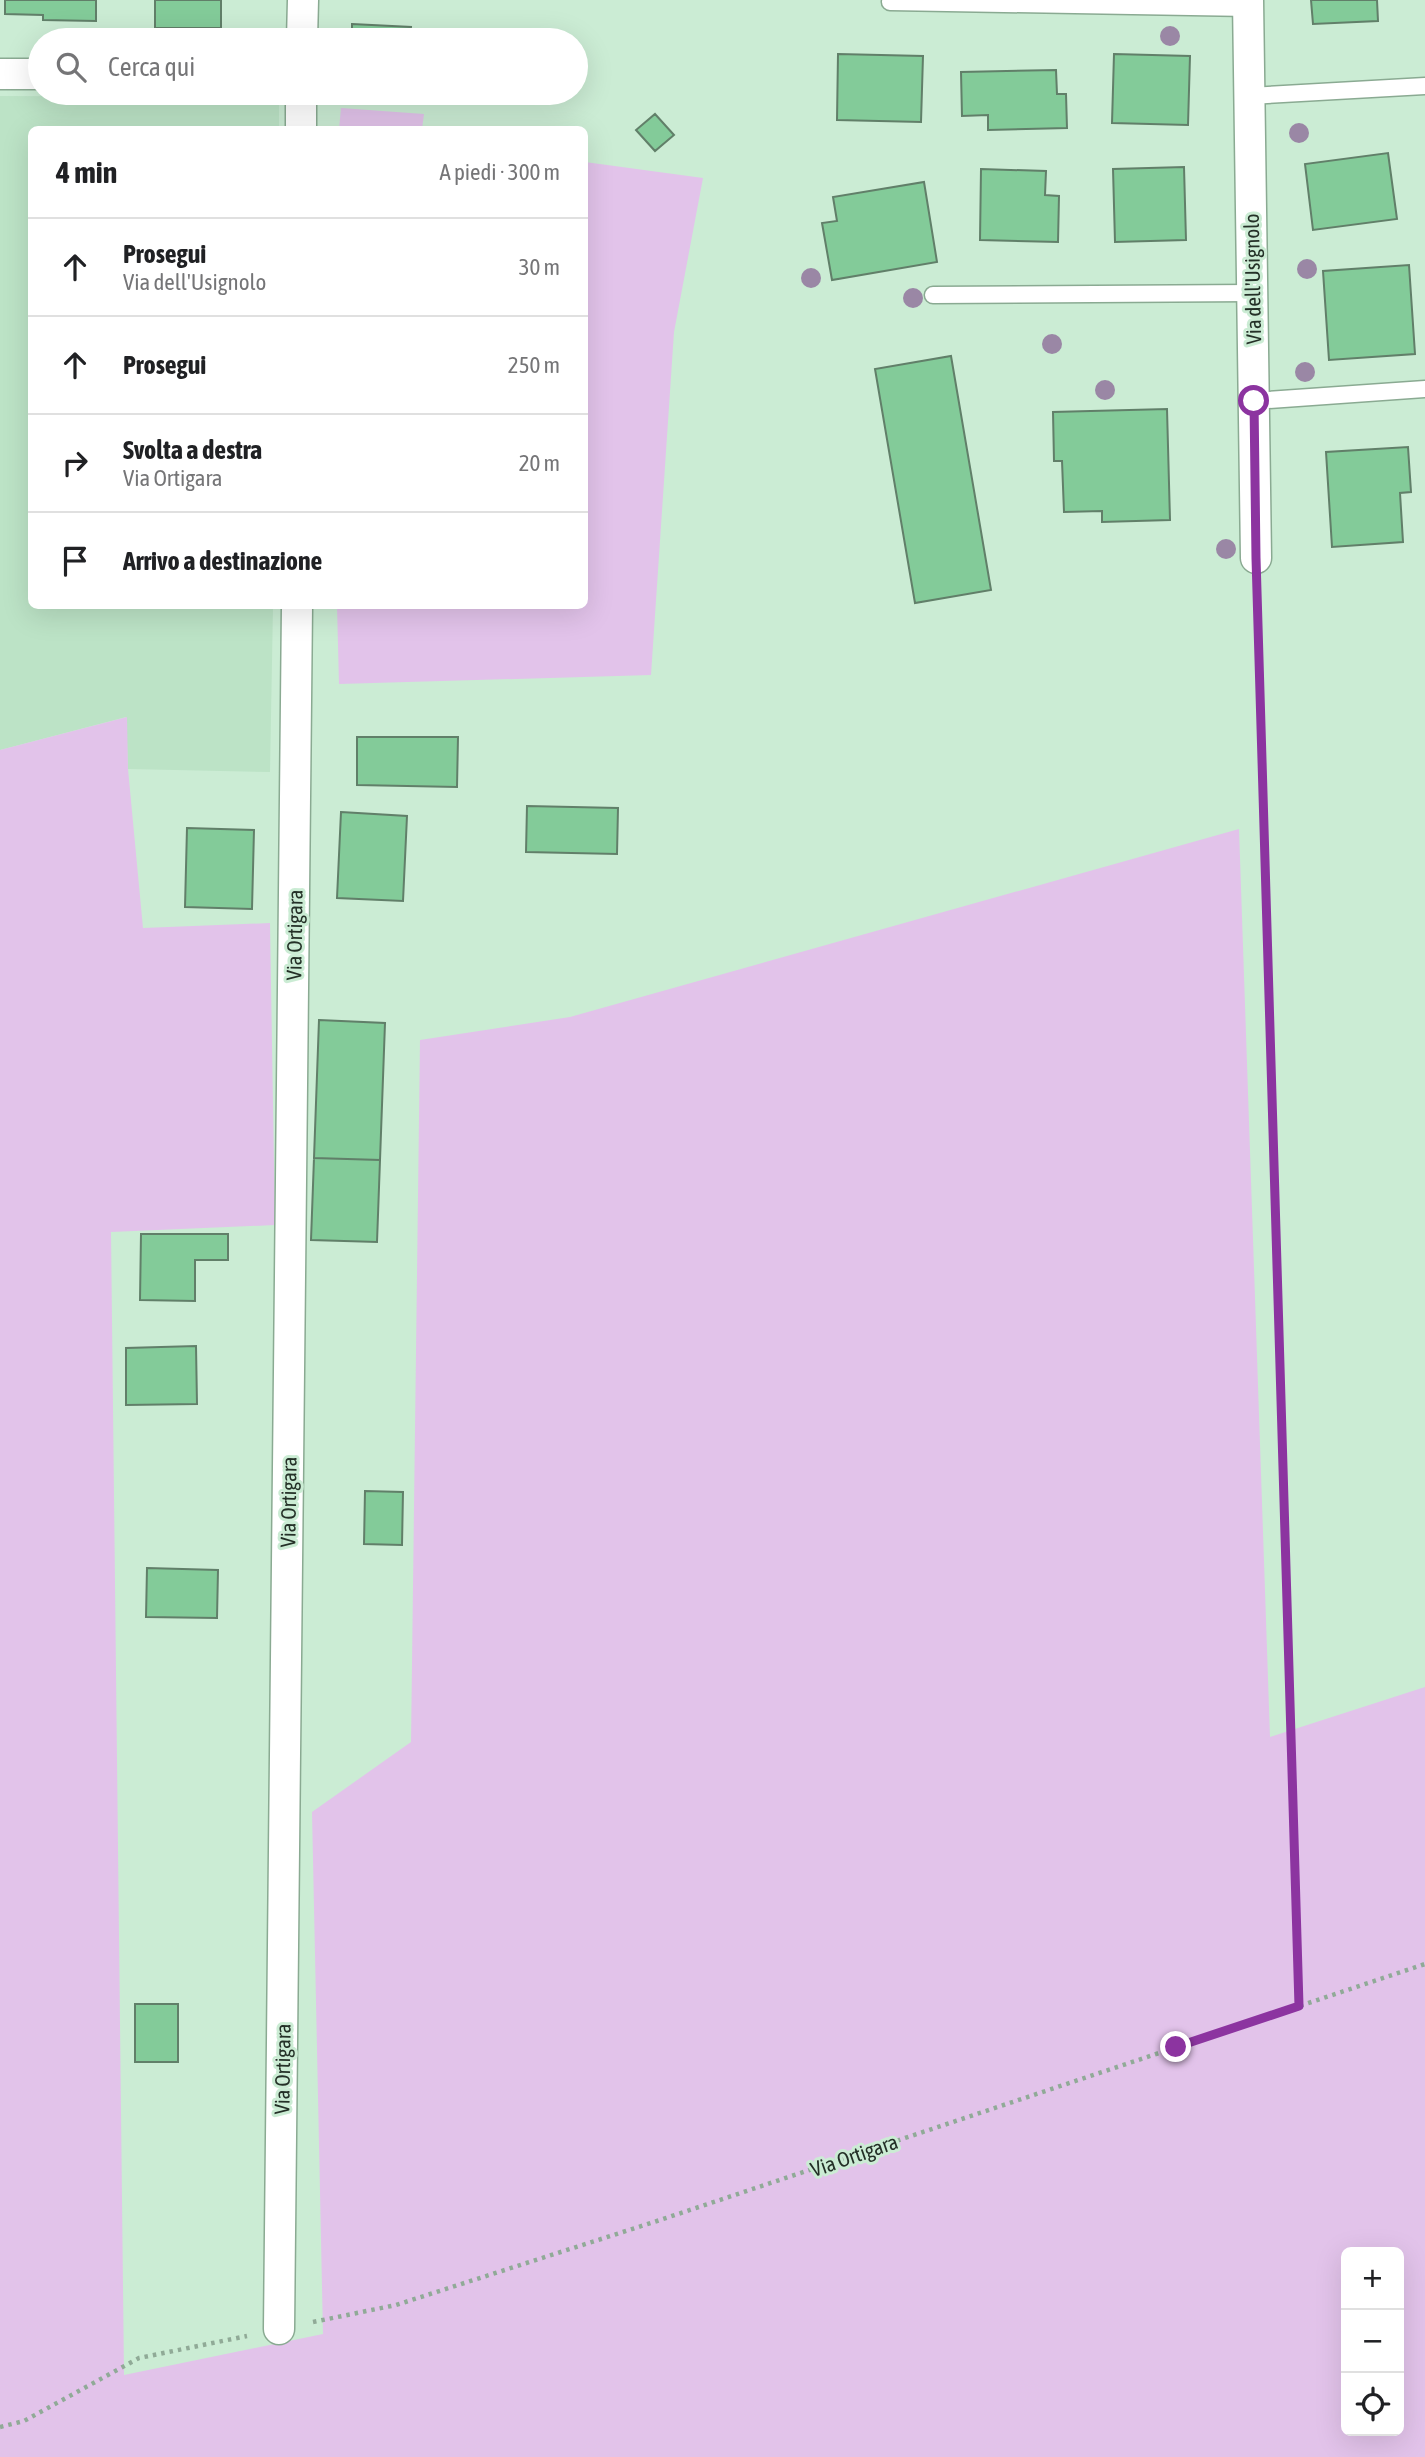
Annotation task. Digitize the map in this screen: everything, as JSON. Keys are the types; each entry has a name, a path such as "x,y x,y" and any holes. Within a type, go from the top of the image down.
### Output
{"street":[{"path":"302,28 303,0"},
{"name":"Via dell'Usignolo","path":"1249,4 1256,558"},
{"path":"0,74 28,74"},
{"path":"301,105 301,126"},
{"name":"Via Ortigara","path":"279,2329 297,609"}],"lane":[{"path":"890,2 1249,4"},
{"path":"1250,96 1425,86"},
{"path":"933,295 1252,293"},
{"path":"1254,401 1425,389"}],"path":[{"path":"1256,558 1299,2006"},
{"name":"Via Ortigara","path":"279,2329 396,2305 657,2221 1425,1964"},
{"path":"0,2427 24,2421 139,2358 279,2329"}],"shaded area":[{"path":"0,96 28,96 28,105 279,105 279,126 28,126 28,609 273,609 270,772 128,769 126,717 0,750"},
{"path":"341,108 424,114 422,126 339,126"},
{"path":"588,162 703,178 674,332 651,675 339,684 337,609 588,609"},
{"path":"127,717 128,769 143,928 270,923 275,1225 111,1232 124,2375 323,2334 312,1812 411,1742 420,1040 570,1017 1239,829 1270,1737 1425,1687 1425,2457 0,2457 0,750"}],"building":[{"path":"5,0 96,0 96,21 43,20 43,15 5,14"},
{"path":"155,0 221,0 221,28 155,28"},
{"path":"1311,0 1377,0 1378,21 1313,24"},
{"path":"352,24 411,27 411,28 352,28"},
{"path":"838,54 923,56 921,122 837,120"},
{"path":"1114,54 1190,56 1188,125 1112,123"},
{"path":"1056,70 1057,94 1066,94 1067,128 988,130 988,115 962,116 961,72"},
{"path":"655,114 674,135 655,151 636,130"},
{"path":"1388,153 1397,219 1313,230 1305,164"},
{"path":"1184,167 1186,240 1115,242 1113,169"},
{"path":"981,169 1046,171 1045,195 1059,196 1058,242 980,240"},
{"path":"924,182 937,262 832,280 822,223 837,221 833,197"},
{"path":"1409,265 1415,354 1329,360 1323,271"},
{"path":"951,356 991,590 915,603 875,369"},
{"path":"1167,409 1170,520 1102,522 1102,511 1064,512 1062,461 1054,461 1053,412"},
{"path":"1408,447 1411,492 1400,493 1403,542 1332,547 1326,452"},
{"path":"357,737 458,737 457,787 357,785"},
{"path":"527,806 618,808 617,854 526,852"},
{"path":"341,812 407,816 403,901 337,898"},
{"path":"187,828 254,830 252,909 185,907"},
{"path":"319,1020 385,1023 380,1160 314,1158"},
{"path":"314,1158 380,1160 377,1242 311,1240"},
{"path":"141,1234 228,1234 228,1260 195,1260 195,1301 140,1300"},
{"path":"196,1346 197,1404 126,1405 126,1348"},
{"path":"365,1491 403,1492 402,1545 364,1544"},
{"path":"147,1568 218,1570 217,1618 146,1617"},
{"path":"135,2004 178,2004 178,2062 135,2062"}],"route":[{"path":"1176,2047 1299,2006 1256,558 1254,401"}]}
